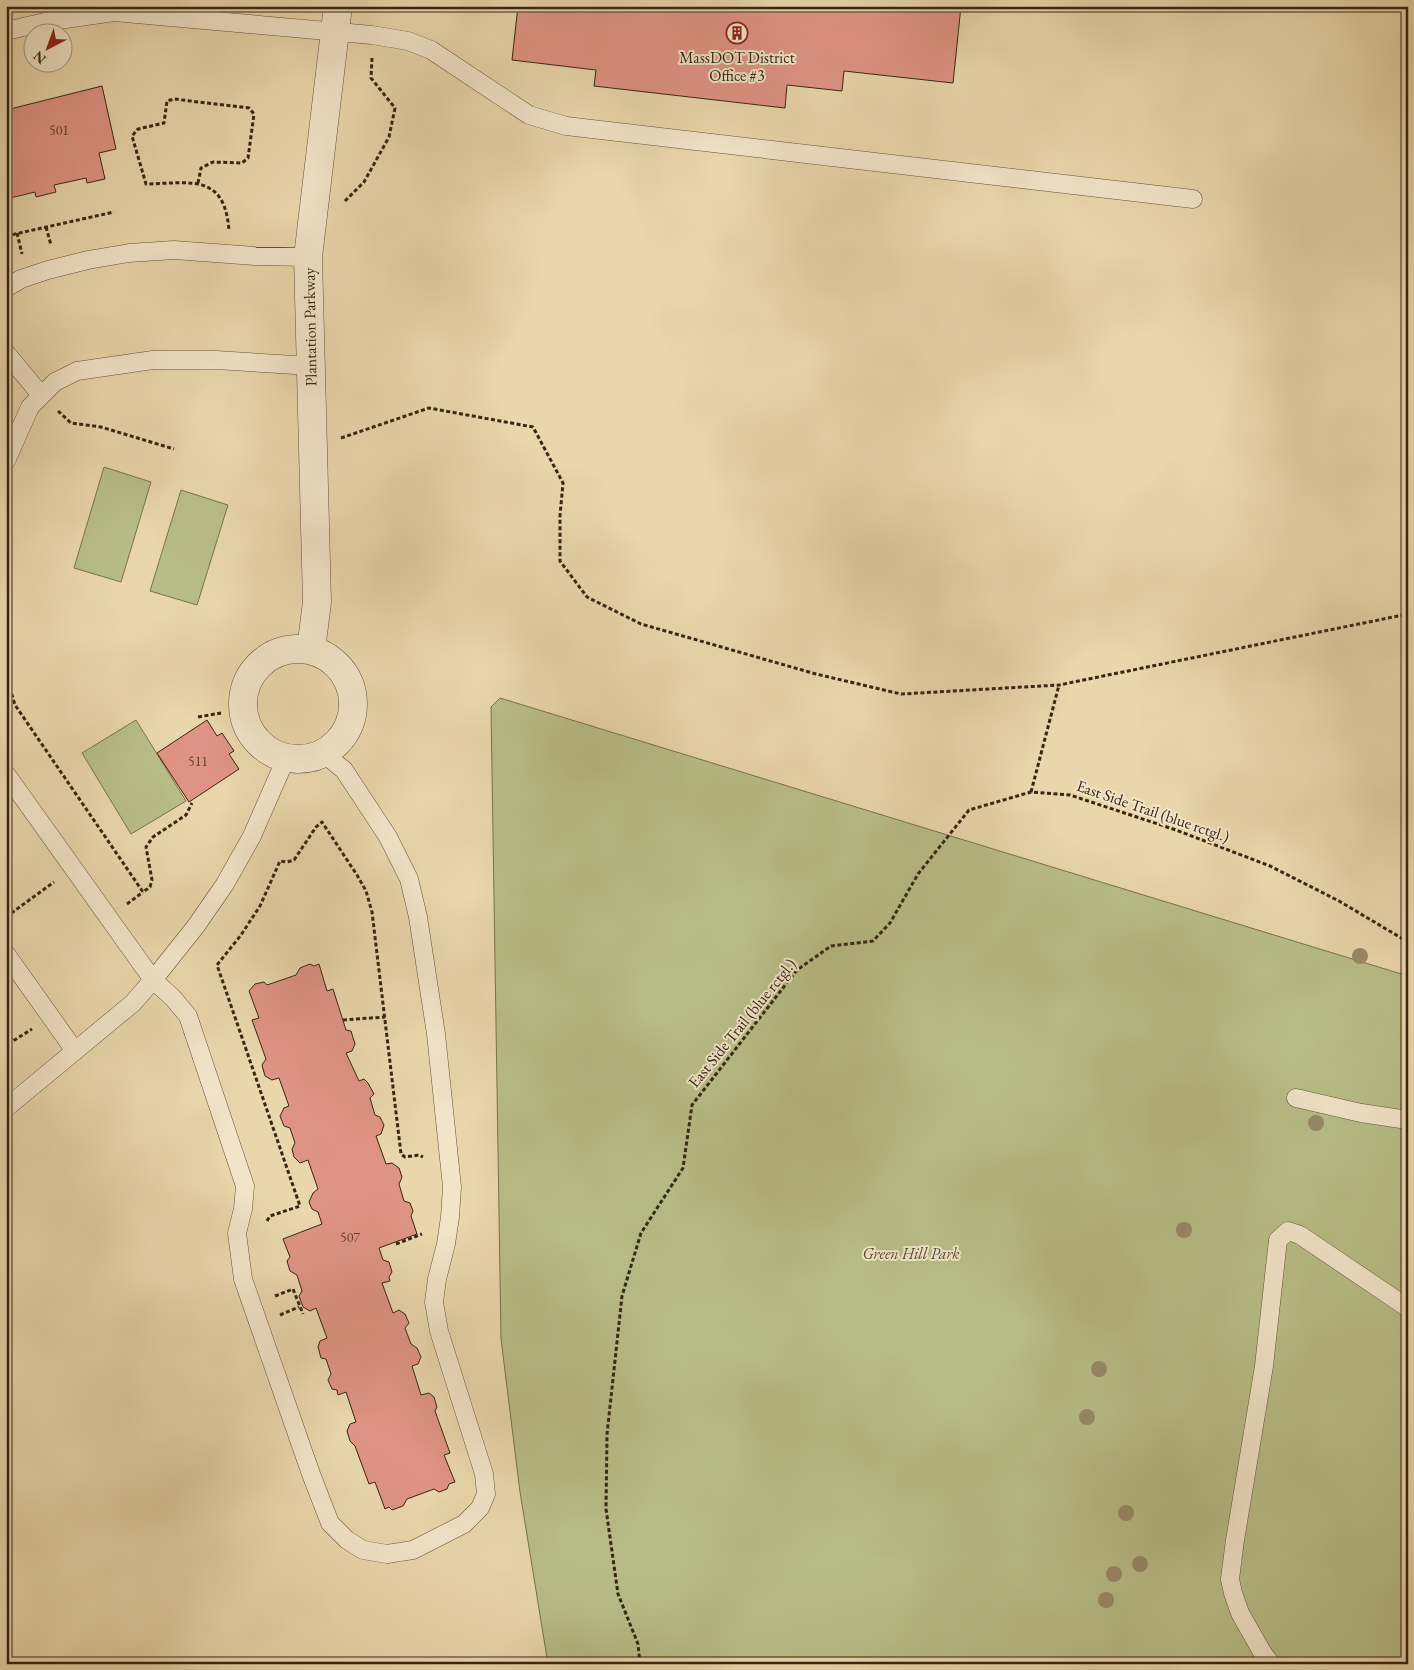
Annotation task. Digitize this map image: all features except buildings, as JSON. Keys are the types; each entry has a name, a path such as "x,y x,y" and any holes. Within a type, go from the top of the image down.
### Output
{"street":[{"name":"Plantation Parkway","path":"311,650 316,602 308,257 337,19"},
{"path":"294,649 311,650 328,658 342,671 351,688 353,707 348,726 338,742 323,753 305,758 286,758 270,751 256,740 247,725 243,708 244,691 251,675 262,662 277,653 294,649"}],"lane":[{"path":"6,31 45,22 114,12 337,19 431,50 529,115 566,126 1193,199"},
{"path":"6,288 21,279 48,270 88,260 129,253 174,250 308,257"},
{"path":"6,353 41,395"},
{"path":"6,461 30,407 55,382 78,371 153,360 216,360 311,366"},
{"path":"6,774 153,980 173,998 188,1016 246,1186 237,1233 243,1279 311,1474 330,1523 347,1540 363,1550 387,1554 413,1550 464,1524 480,1508 486,1494 484,1474 440,1332 434,1302 437,1279 449,1226 452,1187 436,1034 418,917 409,878 388,836 344,770 323,753"},
{"path":"6,1108 133,1003 153,980 196,926 225,884 252,836 286,758"},
{"path":"6,954 76,1051"},
{"path":"1296,1098 1361,1113 1408,1120"},
{"path":"1271,1664 1240,1613 1230,1579 1264,1366 1278,1240 1288,1231 1300,1235 1408,1308"}],"path":[{"path":"339,206 364,182 388,137 395,108 371,78 372,56"},
{"path":"198,183 201,168 213,162 242,164 248,158 254,114 249,108 167,100 164,124 138,129 132,136 146,184 198,183 216,192 224,204 228,218 231,254"},
{"path":"6,236 114,212"},
{"path":"41,395 71,423 101,427 174,449"},
{"path":"340,438 429,408 534,427 563,483 560,516 560,561 587,597 641,624 816,674 900,694 1059,685 1408,614"},
{"path":"6,675 15,705 143,892 150,887 152,880 146,847 153,837 186,815 192,803"},
{"path":"1031,792 1059,685"},
{"path":"198,717 221,713"},
{"name":"East Side Trail (blue rctgl.)","path":"640,1664 638,1644 618,1594 606,1509 607,1434 622,1296 641,1233 682,1168 692,1105 797,970 831,946 873,941 890,923 918,874 969,810 1031,792 1070,795 1176,830 1270,866 1339,901 1408,942"},
{"path":"266,1222 270,1216 300,1206 217,965 241,935 260,906 280,861 294,860 316,827 322,822 366,891 372,912 401,1154 404,1157 423,1156 424,1164"},
{"path":"6,917 37,895"},
{"path":"343,1020 385,1017"},
{"path":"6,1031 13,1041 34,1028 38,1034"},
{"path":"396,1244 422,1234 425,1226"},
{"path":"270,1290 272,1297 293,1289 303,1314"}],"green space":[{"path":"104,467 151,482 121,582 74,568"},
{"path":"181,490 228,505 197,605 150,591"},
{"name":"Green Hill Park","path":"500,698 1408,976 1408,1664 548,1664 520,1492 501,1339 491,707"},
{"path":"136,720 186,801 131,834 82,753"}],"place":[{"name":"MassDOT District Office #3","path":"737,33"}]}
